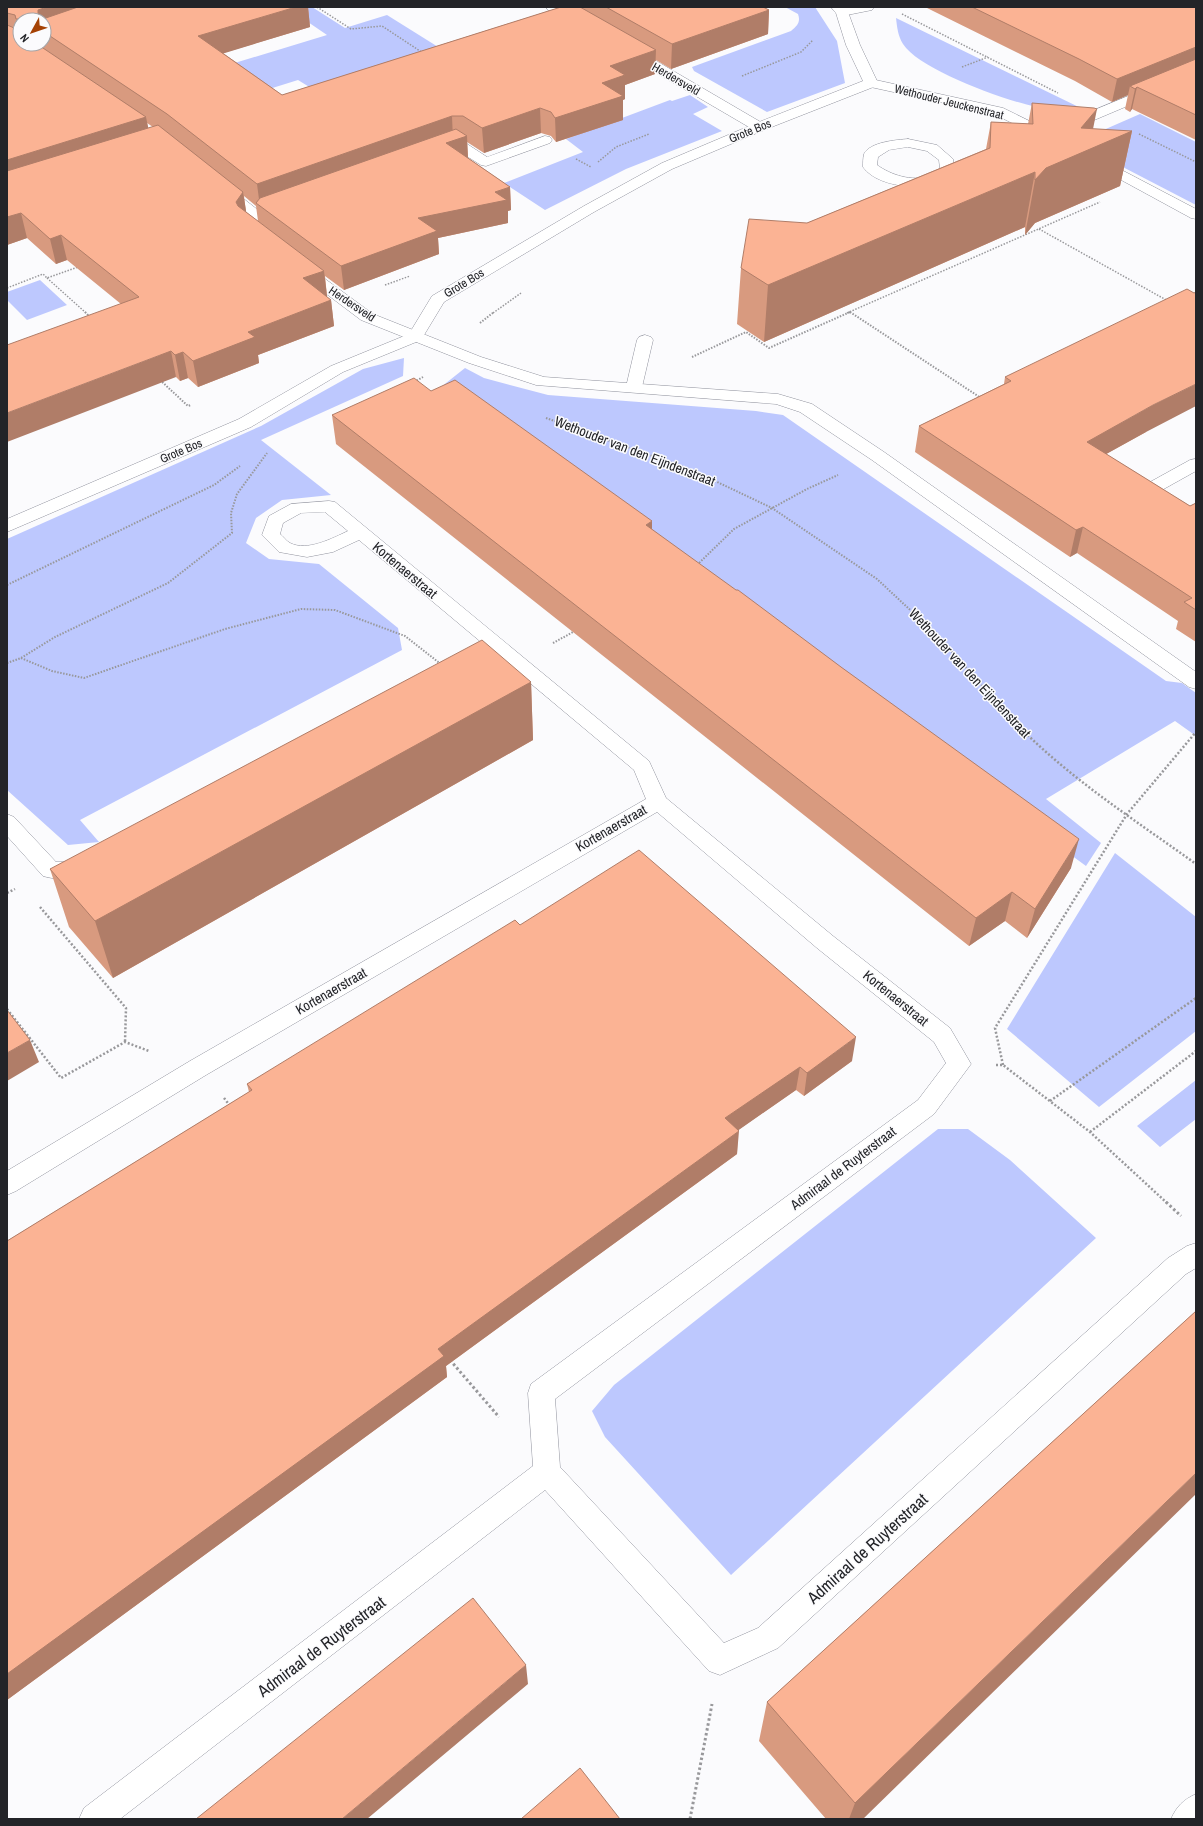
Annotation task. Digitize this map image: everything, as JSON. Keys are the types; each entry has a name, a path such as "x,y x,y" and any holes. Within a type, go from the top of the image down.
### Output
{"street":[{"path":"552,7 590,29"},
{"path":"868,7 839,9 853,45 871,83"},
{"name":"Herdersveld","path":"616,43 759,127"},
{"path":"1048,135 1196,72"},
{"name":"Grote Bos","path":"7,526 245,424 337,369 415,338 438,299 589,209 667,166 759,127 871,83"},
{"name":"Wethouder Jeuckenstraat","path":"871,83 998,111 1061,142"},
{"path":"431,155 459,145 486,162 545,140"},
{"path":"896,194 909,182 933,180 947,170 946,158 932,148 908,143 885,146 871,155 870,167 885,177 909,182"},
{"path":"1082,153 1196,214"},
{"path":"212,180 265,214 248,227 254,232"},
{"name":"Herdersveld","path":"291,260 367,317 415,338"},
{"path":"415,338 495,367 542,382 634,387 778,399 806,408 878,456 1196,682"},
{"path":"634,387 645,340"},
{"path":"1138,496 1196,464"},
{"name":"Kortenaerstraat","path":"360,532 642,766 658,802 825,942 942,1035 960,1064"},
{"path":"456,675 504,651"},
{"name":"Kortenaerstraat","path":"7,1184 198,1068 658,802"},
{"path":"7,822 51,870 83,870 97,863"},
{"name":"Admiraal de Ruyterstraat","path":"95,1819 547,1472 541,1393 926,1107 960,1064"},
{"name":"Admiraal de Ruyterstraat","path":"720,1660 768,1638 1177,1266 1196,1254"},
{"path":"547,1472 720,1660"},
{"path":"1188,1819 1196,1810"}],"path":[{"path":"317,7 351,30 382,26 425,54"},
{"path":"698,92 750,73 800,52 839,9"},
{"path":"901,14 1196,162"},
{"path":"545,140 591,168 616,147 651,133"},
{"path":"684,391 692,357 746,332 769,348 1102,201"},
{"path":"1039,229 1170,302"},
{"path":"47,278 84,265"},
{"path":"7,288 43,274 91,318"},
{"path":"476,326 526,290"},
{"path":"849,312 988,402"},
{"path":"159,380 188,406 195,403"},
{"name":"Wethouder van den Eijndenstraat","path":"543,416 694,471 772,508 877,579 937,635 1018,727 1078,780 1196,864"},
{"path":"7,663 21,658 55,637 168,583 232,533 231,513 237,494 268,451"},
{"path":"690,568 697,564 734,529 807,489 878,456"},
{"path":"21,658 52,671 84,678 225,629 301,609 335,610 404,636 456,675"},
{"path":"504,651 534,652 578,629"},
{"path":"1003,1065 995,1028 1127,814 1196,732"},
{"path":"37,903 126,1008 125,1042"},
{"path":"1050,1101 1196,998"},
{"path":"7,1009 61,1078 125,1042 198,1068 234,1110"},
{"path":"1090,1132 1196,1051"},
{"path":"960,1064 1003,1065 1090,1132 1185,1220"},
{"path":"446,1357 502,1421"},
{"path":"690,1819 720,1660"}],"shaded area":[{"path":"286,7 312,7 345,28 387,15 459,60 324,96 298,80 212,107 136,93 327,35"},
{"path":"785,7 815,7 837,41 845,83 767,112 694,71 692,67 791,31 798,24 799,17 798,14"},
{"path":"896,18 1089,112 1057,111 1017,102 995,95 949,76 929,66 913,55 901,41"},
{"path":"690,95 708,107 693,114 722,131 626,169 545,210 504,183 583,152 566,139 670,100 672,101"},
{"path":"1140,114 1196,142 1196,205 1090,150 1092,135"},
{"path":"40,280 67,305 27,320 7,300 7,292"},
{"path":"404,358 403,376 261,440 331,495 282,500 256,518 246,543 269,559 319,564 398,628 402,650 80,820 99,842 68,845 7,790 7,539 261,426 363,369"},
{"path":"465,368 484,378 548,395 756,411 783,415 1166,681 1182,683 1196,693 1196,736 1175,721 1046,799 1101,843 1086,866 436,391"},
{"path":"1115,853 1196,917 1196,1031 1099,1107 1007,1029"},
{"path":"1196,1080 1196,1119 1160,1147 1137,1126"},
{"path":"938,1129 968,1129 1010,1160 1096,1238 731,1575 605,1437 592,1411 614,1385"}],"building":[{"path":"7,7 47,7 38,10 38,12 12,12 12,14 7,13"},
{"path":"78,7 296,7 198,36 282,95 561,7 580,7 656,50 610,66 625,75 602,83 623,96 555,118 551,112 540,108 482,128 463,116 452,116 257,184 167,114 52,37 52,16"},
{"path":"606,7 763,7 769,10 672,44"},
{"path":"972,7 1196,7 1196,47 1117,79"},
{"path":"7,25 12,27 12,52 49,52 146,117 7,160"},
{"path":"1196,59 1196,115 1137,87 1135,89 1130,86"},
{"path":"1032,103 1094,108 1097,109 1081,128 1132,131 1046,168 1035,180 1035,172 768,285 741,268 749,219 807,223 990,148 991,122 1033,124"},
{"path":"158,125 243,192 236,202 238,206 324,271 303,278 331,300 248,332 255,337 193,361 183,352 175,355 171,351 7,413 7,345 139,297 61,235 50,239 21,213 7,217 7,171"},
{"path":"456,129 467,136 446,143 510,187 495,192 507,200 418,218 437,231 341,266 256,203 260,198"},
{"path":"1187,289 1194,293 1196,292 1196,384 1153,405 1087,442 1190,506 1196,503 1196,610 1184,602 1192,598 1083,527 1076,530 919,426 1011,381 1005,377"},
{"path":"414,378 431,391 455,380 652,521 646,525 738,590 841,667 1079,839 1035,909 1012,892 976,918 332,415"},
{"path":"482,640 531,682 95,921 50,869"},
{"path":"639,850 856,1037 807,1073 800,1067 725,1118 739,1131 438,1349 444,1356 7,1674 7,1241 252,1090 247,1084 515,920 520,925"},
{"path":"7,1010 30,1040 7,1053"},
{"path":"1196,1311 1196,1473 855,1803 767,1702"},
{"path":"473,1598 526,1665 342,1819 196,1819"},
{"path":"580,1768 620,1819 521,1819"}]}
